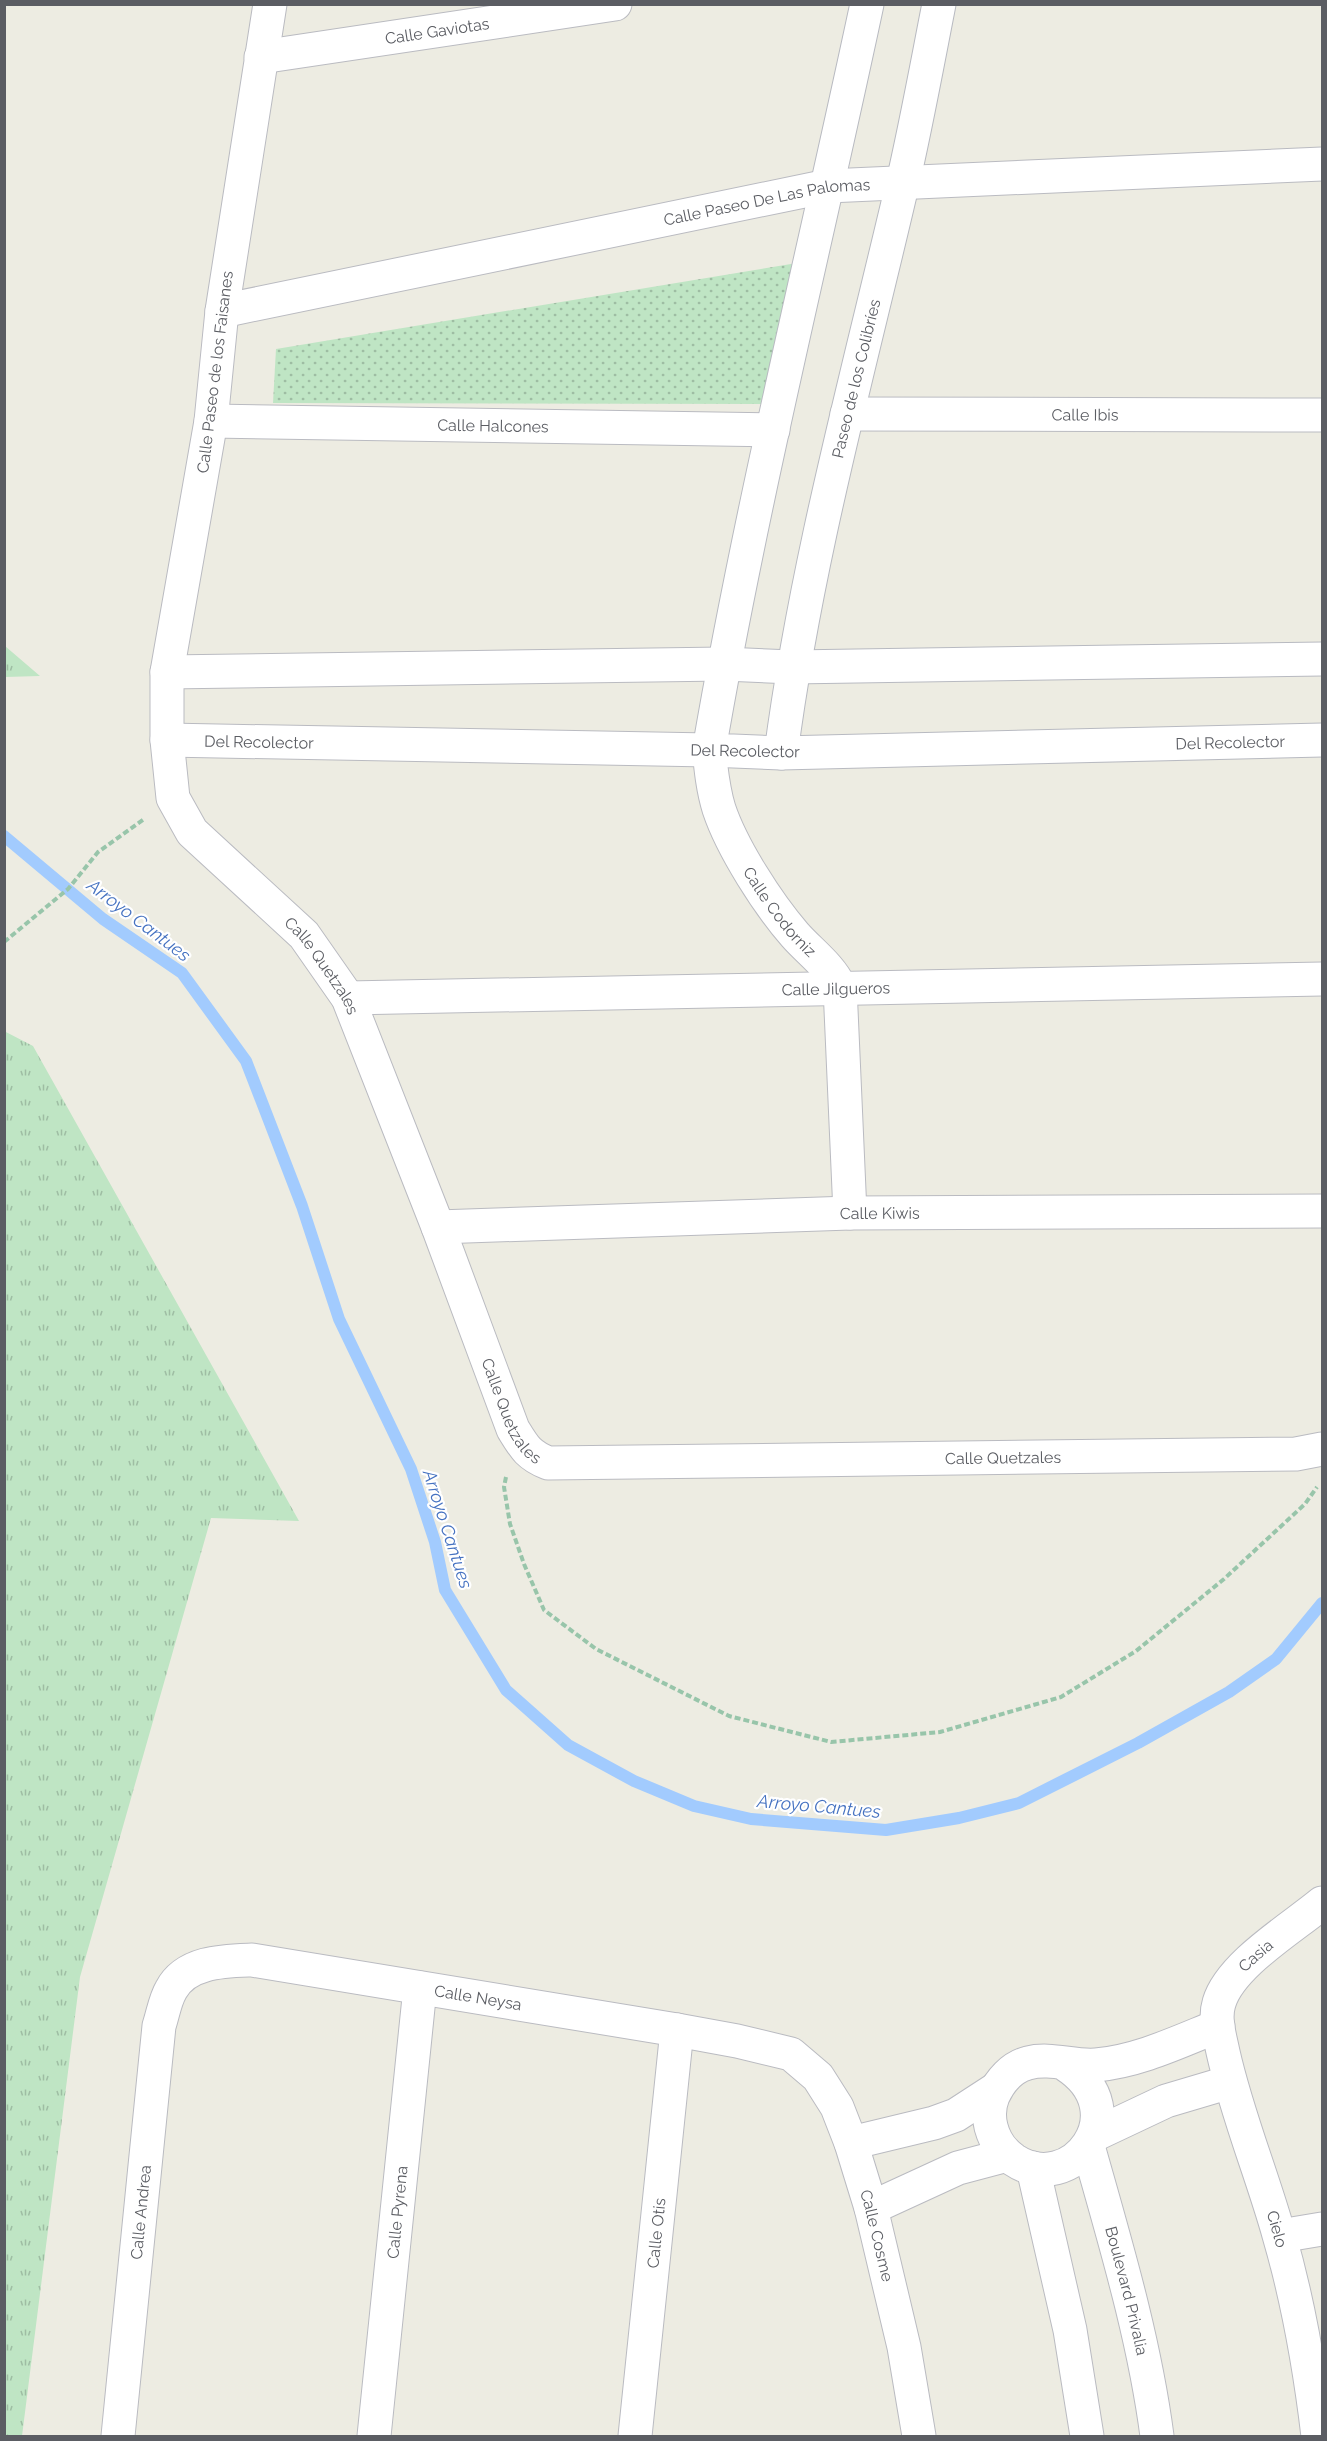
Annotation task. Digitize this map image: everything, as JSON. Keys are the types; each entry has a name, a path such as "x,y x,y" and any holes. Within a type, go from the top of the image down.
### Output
{"street":[{"name":"Calle Paseo de los Faisanes","path":"167,740 167,672 211,421 222,311 270,4"},
{"name":"Calle Gaviotas","path":"261,57 615,4"},
{"path":"709,750 724,664 773,430 867,4"},
{"name":"Paseo de los Colibríes","path":"781,753 792,667 847,414 903,183 939,4"},
{"name":"Calle Paseo De Las Palomas","path":"222,311 828,186 1323,164"},
{"name":"Calle Ibis","path":"847,414 1323,415"},
{"name":"Calle Halcones","path":"211,421 773,430"},
{"path":"167,672 724,664 792,667 1323,659"},
{"name":"Del Recolector","path":"167,740 781,753 1323,740"},
{"name":"Calle Quetzales","path":"167,740 173,798 192,832 304,935 348,998 438,1227 513,1429 524,1448 534,1457 548,1463 1296,1454 1323,1449"},
{"name":"Calle Codorniz","path":"709,750 712,780 719,809 733,841 794,934 830,972 840,987"},
{"name":"Calle Jilgueros","path":"348,998 1323,979"},
{"path":"840,987 850,1213"},
{"name":"Calle Kiwis","path":"438,1227 850,1213 1323,1212"},
{"name":"Casia","path":"1218,2026 1218,2005 1225,1988 1241,1967 1323,1903"},
{"name":"Calle Neysa","path":"171,1988 190,1971 214,1962 252,1960 677,2030 791,2054"},
{"name":"Calle Andrea","path":"118,2436 159,2026 171,1988"},
{"name":"Calle Pyrena","path":"374,2436 420,1988"},
{"path":"1087,2436 1070,2330 1020,2161 998,2144 989,2116 990,2102 996,2089 1009,2073 1026,2063 1047,2060 1066,2065 1094,2066 1120,2062 1218,2026"},
{"name":"Cielo","path":"1218,2026 1230,2082 1280,2236 1299,2320 1318,2436"},
{"name":"Calle Otis","path":"635,2436 677,2030"},
{"name":"Calle Cosme","path":"791,2054 818,2077 837,2107 851,2143 871,2208 904,2347 919,2436"},
{"path":"1066,2065 1086,2081 1097,2103 1098,2119 1091,2141"},
{"path":"871,2208 958,2168 1020,2161 1049,2169 1064,2165 1077,2157 1091,2141 1158,2104 1230,2082"},
{"path":"851,2143 934,2123 956,2115 996,2089"},
{"name":"Boulevard Privalia","path":"1091,2141 1135,2312 1151,2389 1157,2436"},
{"path":"1280,2236 1323,2229"}],"path":[{"path":"4,942 68,889 98,852 173,798"},
{"path":"513,1429 504,1487 510,1524 544,1610 596,1649 729,1716 831,1742 940,1732 1061,1697 1136,1652 1224,1579 1305,1504 1323,1480"}],"green space":[{"path":"797,263 765,404 273,403 276,349"},
{"path":"5,646 40,676 5,677"},
{"path":"4,1031 33,1046 299,1521 211,1518 80,1977 22,2436 4,2436"}],"waterway":[{"name":"Arroyo Cantues","path":"4,836 103,919 182,973 246,1061 302,1206 339,1319 411,1469 435,1542 445,1590 506,1690 568,1745 634,1781 694,1806 751,1819 886,1830 959,1818 1019,1803 1138,1743 1229,1692 1276,1659 1322,1603"}]}
